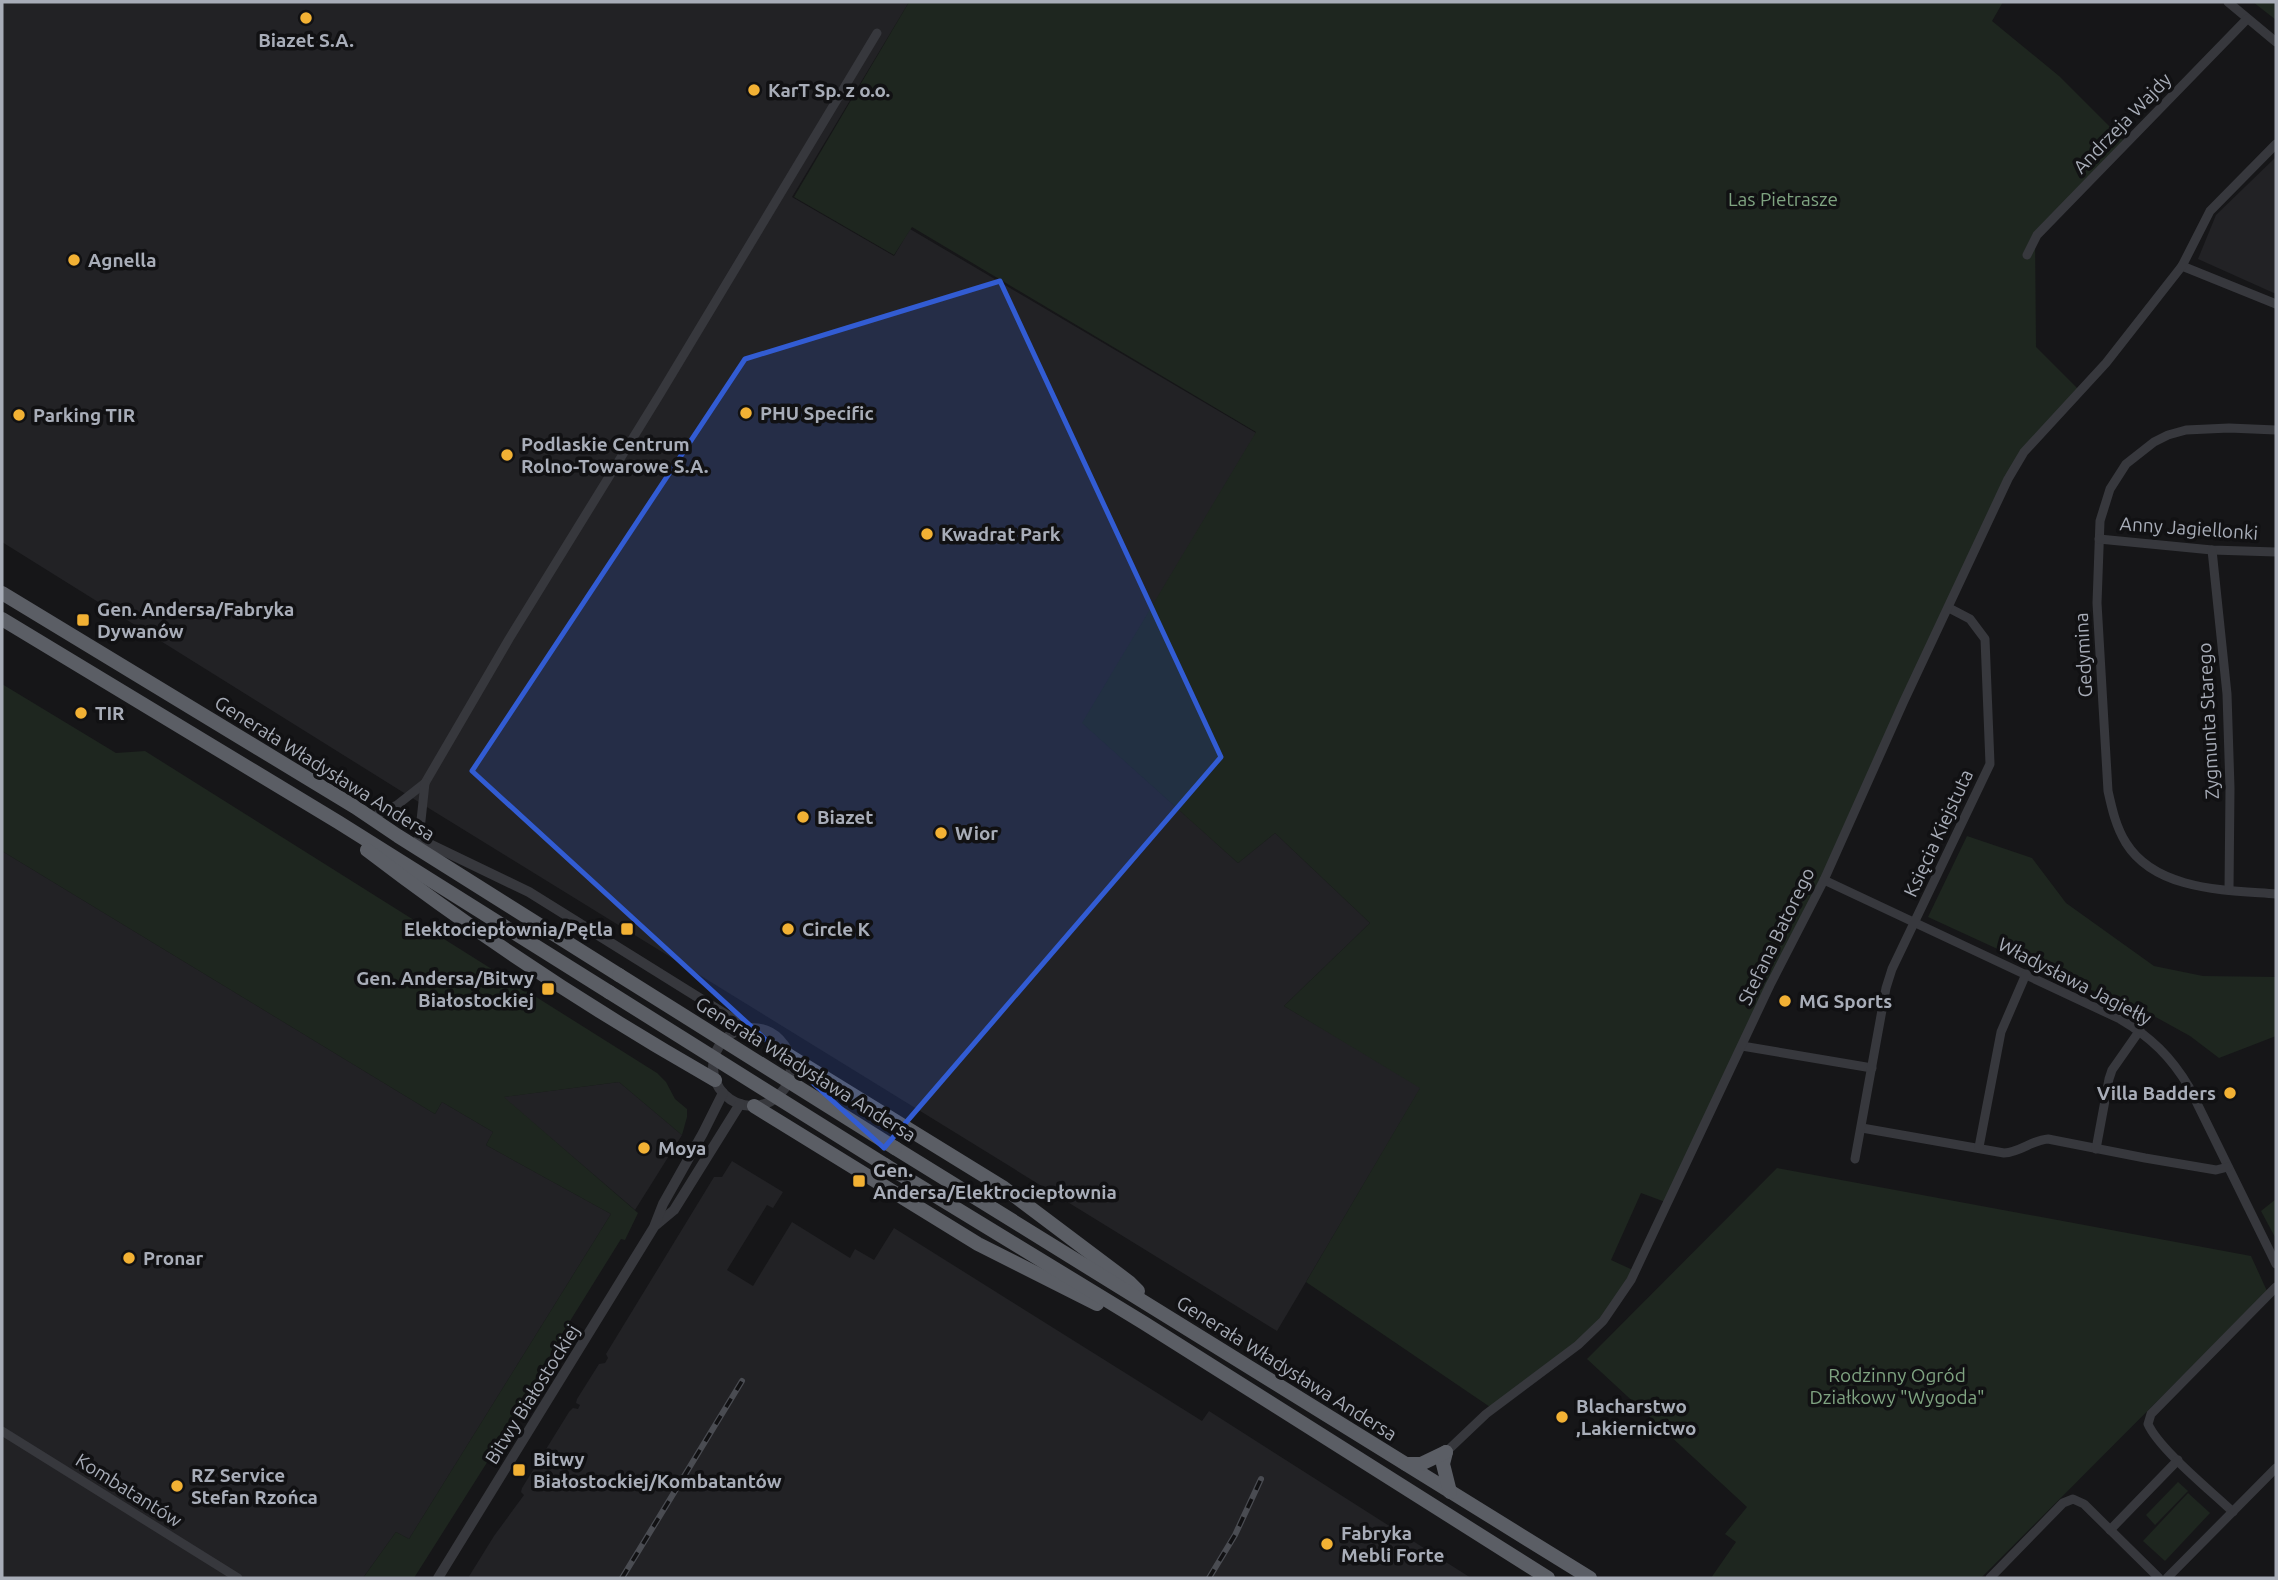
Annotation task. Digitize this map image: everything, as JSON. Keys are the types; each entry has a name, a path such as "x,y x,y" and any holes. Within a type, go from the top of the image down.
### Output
{"highway":[{"name":"Generała Władysława Andersa","path":"2,593 355,807 895,1148 1590,1578"},
{"name":"Generała Władysława Andersa","path":"2,619 338,822 885,1165 1144,1323 1548,1578"},
{"path":"355,807 378,814 419,839"},
{"path":"338,822 363,847 473,929 719,1087"},
{"path":"788,1055 1025,1202 1129,1282 1156,1310"},
{"path":"747,1105 978,1244 1112,1312 1144,1323"},
{"path":"1406,1464 1421,1464 1446,1452"},
{"path":"1446,1452 1443,1464 1450,1492"}],"street":[{"path":"2228,2 2276,42"},
{"name":"Andrzeja Wajdy","path":"2027,255 2037,235 2247,19"},
{"path":"378,814 397,805 425,783 509,639 877,33"},
{"name":"Stefana Batorego","path":"1446,1452 1486,1414 1578,1345 1603,1321 1631,1280 1770,985 1824,880 1903,702 2008,479 2024,452 2050,421 2081,393 2182,266 2210,211 2276,144"},
{"path":"2182,266 2276,304"},
{"name":"Gedymina","path":"2276,430 2186,430 2154,442 2126,464 2109,488 2100,521 2099,539 2099,630 2108,791 2114,818 2126,844 2145,864 2171,879 2229,890 2276,894"},
{"name":"Anny Jagiellonki","path":"2099,539 2211,550 2276,552"},
{"name":"Zygmunta Starego","path":"2211,550 2227,694 2230,781 2229,890"},
{"name":"Księcia Kiejstuta","path":"1855,1159 1886,988 1892,969 1990,764 1985,639 1970,619 1949,608"},
{"path":"425,783 419,839 529,892 749,1029"},
{"name":"Władysława Jagiełły","path":"1824,880 2140,1030 2160,1046 2177,1066 2276,1264"},
{"path":"1979,1147 2001,1032 2026,974"},
{"path":"749,1029 774,1035 788,1055 790,1075 781,1093 764,1104 747,1105 719,1087 713,1063 719,1046 732,1034 749,1029"},
{"path":"2096,1149 2112,1070 2140,1030"},
{"path":"1742,1046 1872,1068"},
{"name":"Bitwy Białostockiej","path":"438,1578 654,1227 663,1204 703,1133 719,1087"},
{"name":"Bitwy Białostockiej","path":"654,1227 674,1210 747,1105"},
{"path":"1862,1128 2004,1153 2048,1139 2216,1170 2228,1167"},
{"path":"2233,1512 2178,1460 2151,1432 2148,1424 2151,1414 2276,1287"},
{"name":"Kombatantów","path":"2,1432 238,1578"},
{"path":"2110,1530 2178,1460"},
{"path":"2166,1578 2276,1468"},
{"path":"1990,1578 2063,1503 2073,1499 2084,1504 2159,1578"}],"highlighted area":[{"path":"1000,281 1221,757 884,1148 472,771 745,359"}],"shaded area":[{"path":"2,2 909,2 792,197 894,256 910,229 1256,433 1083,723 1238,863 1275,833 1370,923 1284,1006 1421,1087 1277,1331 2,542"},
{"path":"2276,157 2276,294 2198,259 2216,215"},
{"path":"2,851 435,1114 442,1102 493,1132 486,1145 611,1214 409,1539 396,1532 363,1578 2,1578"},
{"path":"619,1082 682,1135 635,1210 503,1097"},
{"path":"732,1161 783,1192 773,1208 767,1205 727,1270 753,1286 792,1222 850,1258 855,1249 874,1260 894,1228 1202,1421 1209,1411 1471,1578 468,1578 524,1495 522,1488 569,1412 573,1408 578,1409 580,1405 576,1403 577,1399 599,1364 605,1363 608,1358 606,1354 714,1177 722,1177"}],"green space":[{"name":"Las Pietrasze","path":"909,2 2003,2 1992,21 2059,76 2126,143 2035,235 2036,347 2081,392 2024,451 1668,1203 1641,1193 1611,1260 1635,1271 1602,1321 1493,1409 1306,1282 1420,1088 1284,1006 1370,923 1275,833 1238,863 1082,723 1256,432 912,227 894,255 794,197"},
{"path":"2253,2 2276,2 2276,20"},
{"path":"2,684 116,753 145,751 657,1073 666,1082 675,1099 687,1109 682,1135 619,1082 504,1097 638,1213 625,1240 621,1239 552,1350 548,1366 414,1578 363,1578 396,1532 409,1539 611,1214 486,1145 493,1132 442,1102 435,1114 2,851"},
{"path":"1967,836 2032,858 2066,903 2154,966 2203,976 2276,977 2276,1036 2219,1058 2190,1036 2152,1015 2041,969 1928,917"},
{"name":"Rodzinny Ogród Działkowy \"Wygoda\"","path":"1777,1168 2251,1256 2267,1291 1981,1578 1711,1578 1736,1542 1725,1534 1747,1507 1587,1359"},
{"path":"2276,1199 2276,1239 2261,1211"},
{"path":"2178,1482 2188,1491 2155,1525 2146,1515"},
{"path":"2188,1493 2210,1513 2165,1561 2143,1541"}],"railway":[{"path":"622,1578 742,1381"},
{"path":"1209,1578 1235,1535 1261,1479"}],"place":[{"name":"Biazet S.A.","path":"306,18"},
{"name":"KarT Sp. z o.o.","path":"754,90"},
{"name":"Agnella","path":"74,260"},
{"name":"PHU Specific","path":"746,413"},
{"name":"Parking TIR","path":"19,415"},
{"name":"Podlaskie Centrum Rolno-Towarowe S.A.","path":"507,455"},
{"name":"Kwadrat Park","path":"927,534"},
{"name":"Gen. Andersa/Fabryka Dywanów","path":"83,620"},
{"name":"TIR","path":"81,713"},
{"name":"Biazet","path":"803,817"},
{"name":"Wior","path":"941,833"},
{"name":"Elektociepłownia/Pętla","path":"627,929"},
{"name":"Circle K","path":"788,929"},
{"name":"Gen. Andersa/Bitwy Białostockiej","path":"548,989"},
{"name":"MG Sports","path":"1785,1001"},
{"name":"Villa Badders","path":"2230,1093"},
{"name":"Moya","path":"644,1148"},
{"name":"Gen. Andersa/Elektrociepłownia","path":"859,1181"},
{"name":"Pronar","path":"129,1258"},
{"name":"Blacharstwo ,Lakiernictwo","path":"1562,1417"},
{"name":"Bitwy Białostockiej/Kombatantów","path":"519,1470"},
{"name":"RZ Service Stefan Rzońca","path":"177,1486"},
{"name":"Fabryka Mebli Forte","path":"1327,1544"}]}
